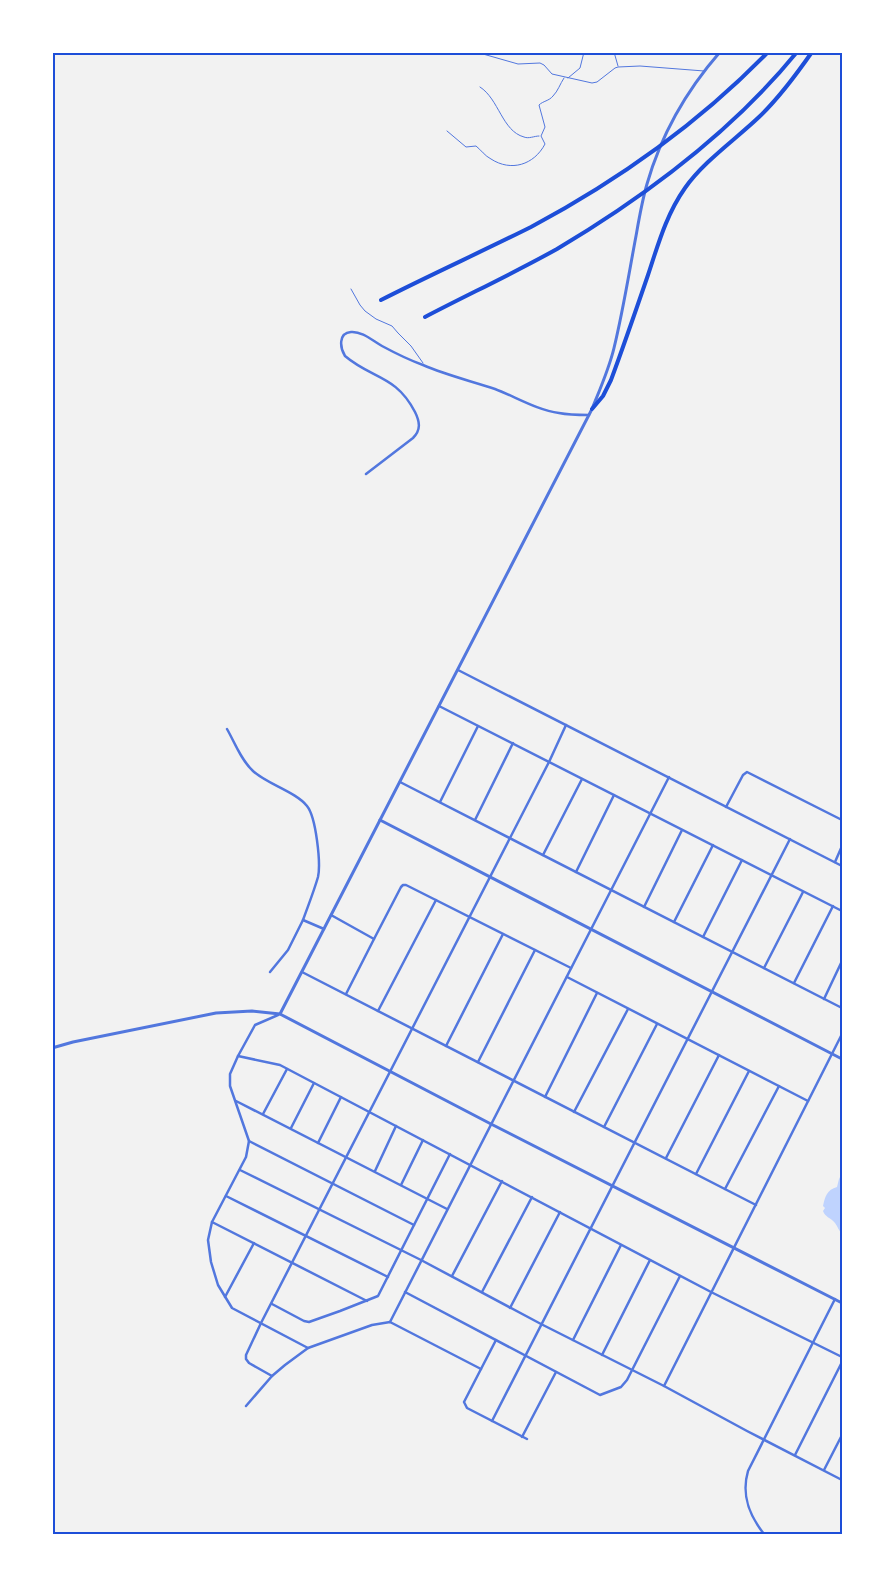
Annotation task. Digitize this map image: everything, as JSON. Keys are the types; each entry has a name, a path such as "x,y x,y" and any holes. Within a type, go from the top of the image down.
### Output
{"main road":[{"path":"381,300 531,226 619,173 677,133 721,98 768,52"},
{"path":"425,317 556,249 675,170 726,127 772,80 796,52"},
{"path":"592,409 603,396 612,380 670,212 676,202 700,171 760,116 784,91 812,52"}],"street":[{"path":"308,1348 236,1311 218,1286 210,1255 209,1233 212,1222 246,1157 249,1141 230,1086 230,1074 255,1025 280,1014 592,409 613,350 646,185 675,114 695,82 720,52"},
{"path":"366,474 413,438 417,434 419,425 410,404 398,389 345,356 341,347 342,338 348,333 361,334 383,347 425,366 495,389 552,412 589,415"},
{"path":"458,670 842,866"},
{"path":"439,706 842,911"},
{"path":"272,1376 249,1363 246,1355 549,762 566,725"},
{"path":"440,802 478,726"},
{"path":"228,728 246,764 254,772 307,805 312,815 316,836 318,877 303,920 288,950 270,972"},
{"path":"475,820 513,743"},
{"path":"726,807 743,775 747,772 842,820"},
{"path":"390,1322 513,1080 568,977 668,777"},
{"path":"543,855 582,779"},
{"path":"400,782 842,1008"},
{"path":"576,872 614,795"},
{"path":"380,820 842,1059"},
{"path":"644,907 682,830"},
{"path":"492,1421 634,1142 734,953 790,839"},
{"path":"674,922 713,845"},
{"path":"835,862 842,846"},
{"path":"703,937 742,860"},
{"path":"346,994 403,885 572,968"},
{"path":"764,968 803,891"},
{"path":"378,1011 436,900"},
{"path":"794,983 833,906"},
{"path":"331,915 374,939"},
{"path":"303,920 324,929"},
{"path":"446,1046 503,934"},
{"path":"478,1062 535,950"},
{"path":"824,999 842,961"},
{"path":"302,972 756,1205"},
{"path":"568,977 808,1101"},
{"path":"545,1096 598,993"},
{"path":"574,1112 628,1008"},
{"path":"52,1048 72,1042 216,1013 252,1011 280,1014 491,1124 842,1302"},
{"path":"604,1127 657,1023"},
{"path":"664,1386 842,1034"},
{"path":"666,1158 719,1055"},
{"path":"238,1056 277,1064 680,1276 842,1357"},
{"path":"263,1114 287,1069"},
{"path":"696,1174 749,1071"},
{"path":"291,1128 314,1083"},
{"path":"725,1189 779,1086"},
{"path":"318,1143 341,1097"},
{"path":"235,1100 448,1209"},
{"path":"375,1171 396,1126"},
{"path":"402,1185 423,1140"},
{"path":"249,1141 414,1225"},
{"path":"272,1304 309,1322 378,1296 450,1154"},
{"path":"240,1170 421,1260 842,1480"},
{"path":"452,1276 502,1181"},
{"path":"226,1196 388,1277"},
{"path":"482,1292 532,1197"},
{"path":"510,1308 560,1212"},
{"path":"212,1222 367,1301"},
{"path":"225,1297 254,1243"},
{"path":"573,1340 621,1245"},
{"path":"602,1356 650,1260"},
{"path":"405,1292 600,1395 624,1384 680,1276"},
{"path":"764,1534 747,1504 744,1491 748,1471 835,1299"},
{"path":"246,1406 272,1376 308,1348 372,1325 390,1322 481,1369"},
{"path":"496,1340 464,1402 467,1408 526,1439"},
{"path":"795,1454 842,1362"},
{"path":"522,1437 556,1372"},
{"path":"824,1470 842,1435"}],"lane":[{"path":"396,52 410,52"},
{"path":"476,52 518,64 540,63 550,73 594,83 618,67 640,66 704,71"},
{"path":"568,78 580,68 584,52"},
{"path":"614,52 618,67"},
{"path":"541,136 545,127 539,105 554,95 565,77"},
{"path":"480,87 490,95 504,120 517,133 524,138 541,136"},
{"path":"447,131 464,146 468,148 476,146 491,160 504,166 527,163 532,160 544,146 541,136"},
{"path":"351,289 365,311 376,319 392,326 411,346 425,366"}],"water":[{"path":"842,1173 842,1234 835,1223 824,1213 825,1208 823,1206 827,1194 837,1187"}]}
